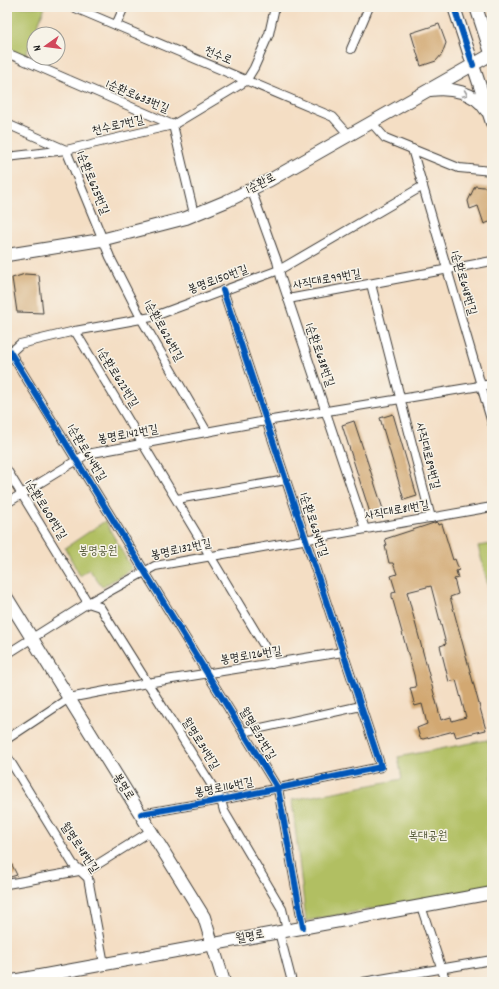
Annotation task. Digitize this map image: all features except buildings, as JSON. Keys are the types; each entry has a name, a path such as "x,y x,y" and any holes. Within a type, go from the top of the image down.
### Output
{"street":[{"name":"천수로","path":"73,7 334,117 349,135"},
{"path":"116,25 124,7"},
{"path":"246,81 254,68 269,34 274,7"},
{"path":"351,49 369,7"},
{"path":"454,7 492,122"},
{"path":"476,7 492,24"},
{"path":"476,7 492,55"},
{"name":"1순환로633번길","path":"7,53 173,125 194,214"},
{"name":"1순환로","path":"7,255 102,240 194,214 270,180 427,90 492,55"},
{"name":"천수로7번길","path":"7,157 66,150 173,125 246,81"},
{"path":"427,90 449,89 469,95 479,101 492,122"},
{"path":"371,122 385,138 412,149 459,168 492,171"},
{"name":"1순환로625번길","path":"7,124 66,150 102,240"},
{"name":"1순환로648번길","path":"412,149 492,423"},
{"name":"봉명로150번길","path":"8,352 20,344 74,331 142,320 279,270 423,186"},
{"name":"1순환로638번길","path":"252,189 365,529"},
{"name":"1순환로626번길","path":"102,240 142,320 208,432"},
{"name":"사직대로99번길","path":"288,299 492,261"},
{"name":"사직대로99번길","path":"371,284 387,347"},
{"name":"1순환로634번길","path":"223,290 381,767"},
{"name":"1순환로622번길","path":"74,331 211,555 269,654 272,664"},
{"name":"사직대로89번길","path":"387,347 431,518"},
{"name":"1순환로614번길","path":"8,352 78,461 144,572"},
{"path":"266,421 492,384"},
{"name":"봉명로142번길","path":"7,504 87,454 266,421"},
{"name":"1순환로608번길","path":"7,470 88,603"},
{"path":"177,499 286,480"},
{"name":"사직대로81번길","path":"306,539 492,508"},
{"name":"봉명로132번길","path":"7,654 88,603 155,566 306,539"},
{"name":"월명로32번길","path":"144,572 278,789 303,928"},
{"name":"봉명로","path":"7,598 204,917 224,982"},
{"name":"월명로34번길","path":"88,603 100,607 221,800 224,811 282,909 283,931 292,982"},
{"name":"봉명로126번길","path":"69,698 147,683 343,652"},
{"path":"7,739 69,698"},
{"path":"243,732 361,706"},
{"name":"월명로48번길","path":"7,756 74,864 88,878 104,964"},
{"name":"봉명로116번길","path":"141,814 278,789 381,767"},
{"path":"7,884 90,869 151,831"},
{"name":"월명로","path":"7,982 492,893"},
{"path":"421,906 446,982"},
{"path":"363,982 492,960"}],"green space":[{"path":"7,7 45,7 37,26 26,26 25,57 7,49"},
{"name":"봉명공원","path":"105,521 132,569 102,587 89,569 80,576 65,548"},
{"path":"492,544 492,601 478,546"},
{"name":"복대공원","path":"487,740 492,749 492,887 306,921 292,800 402,779 398,757"}],"cycle path":[{"path":"454,7 473,65"},
{"path":"141,814 221,800 381,767 223,290"},
{"path":"7,347 278,789 303,927"}]}
